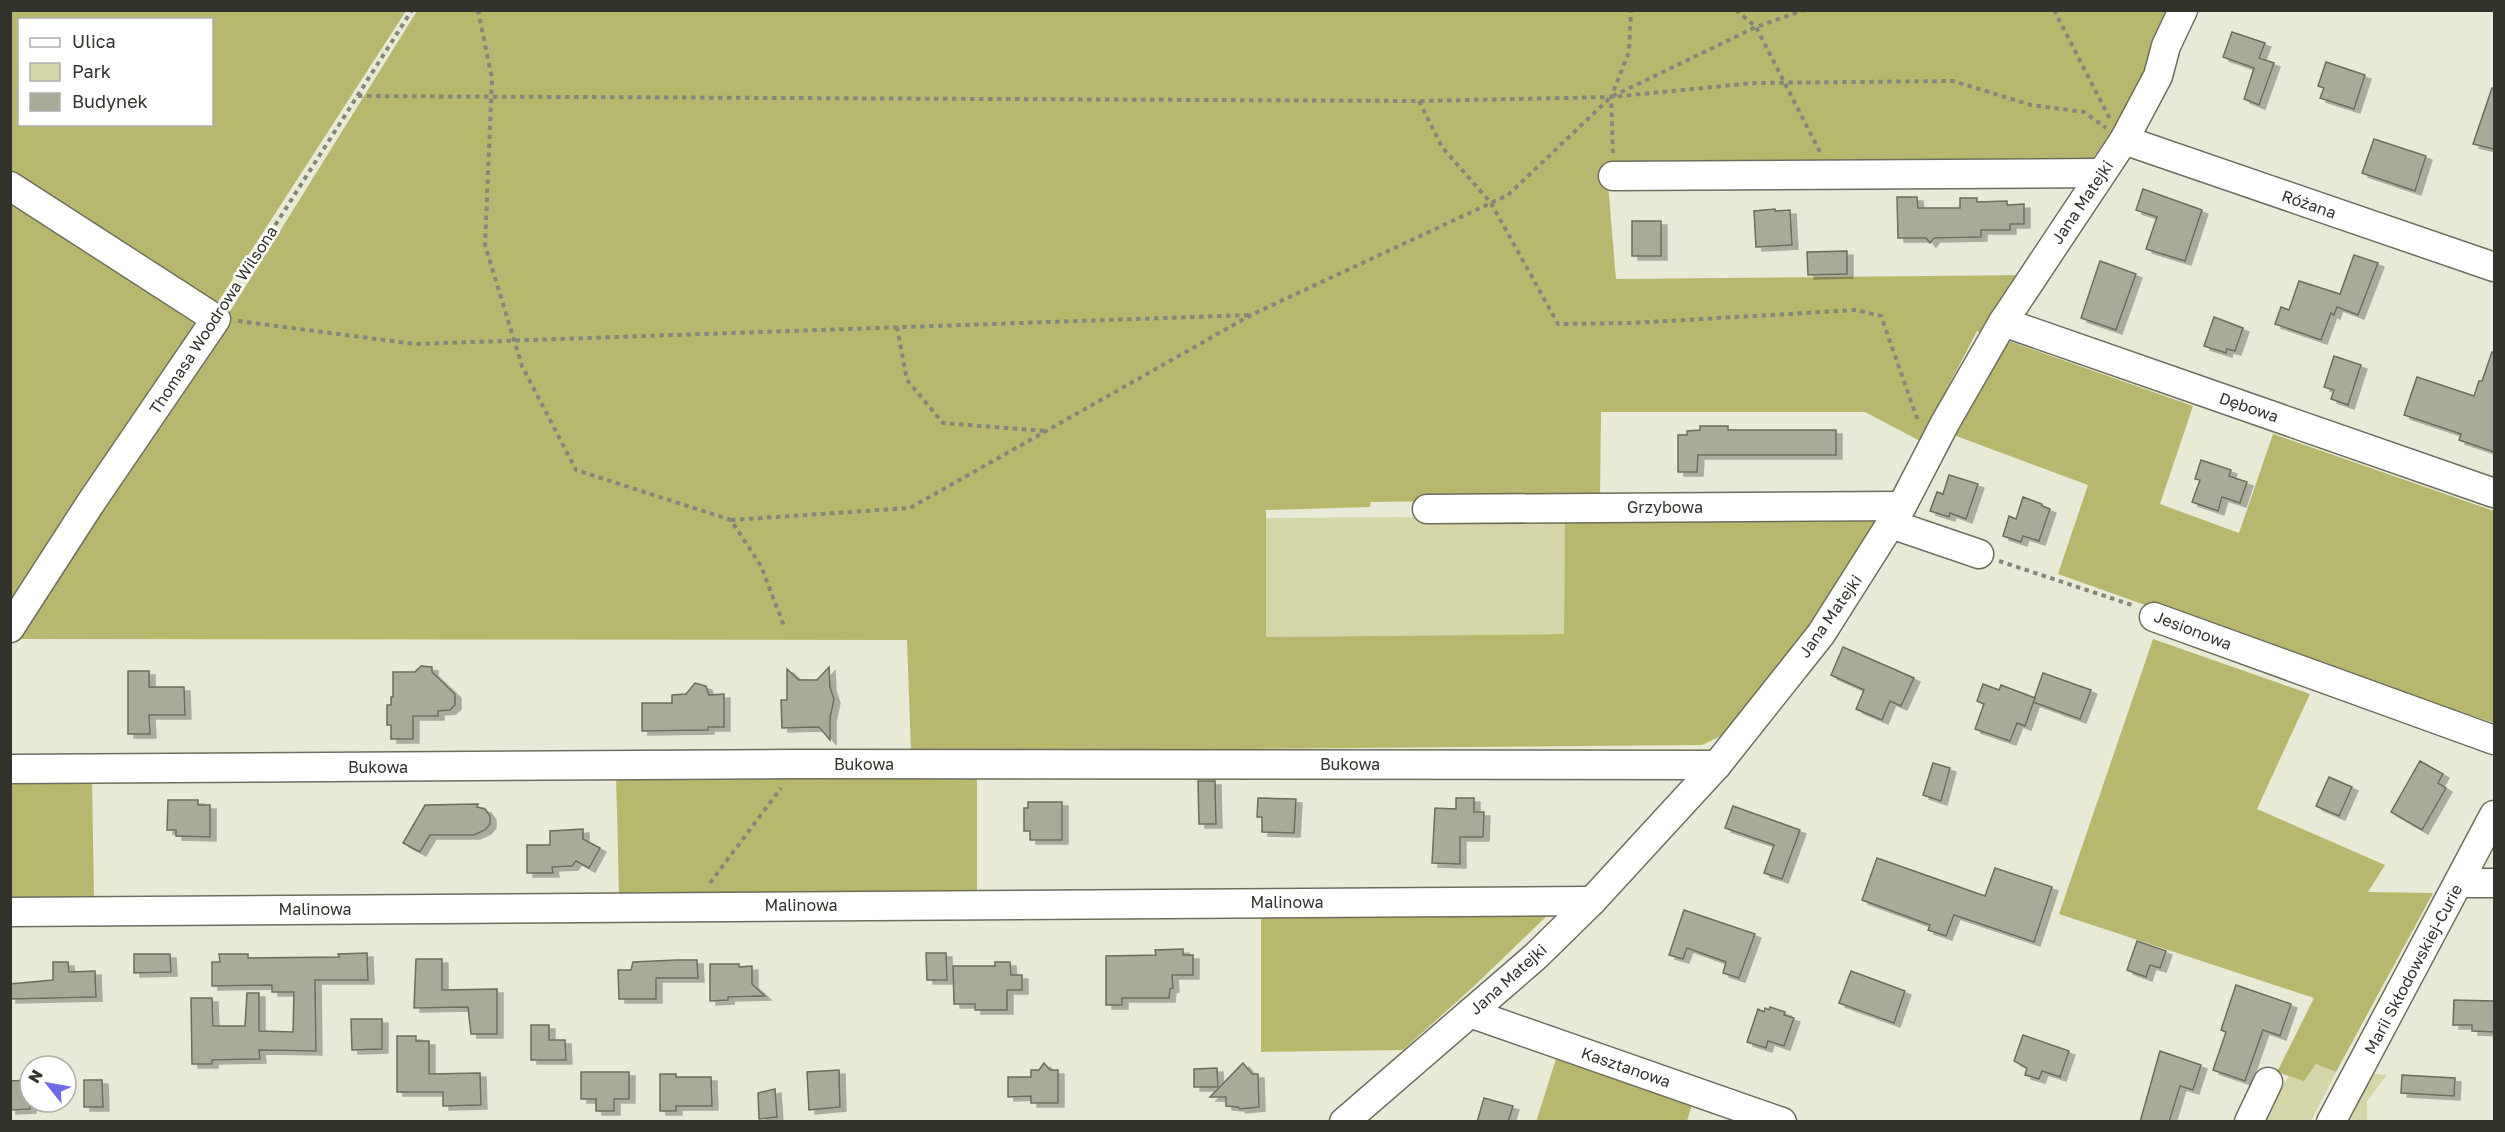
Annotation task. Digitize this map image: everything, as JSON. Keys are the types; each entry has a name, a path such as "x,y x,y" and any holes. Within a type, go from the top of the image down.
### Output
{"street":[{"name":"Jana Matejki","path":"1344,1122 1536,956 1592,901 1717,765 1821,634 1896,515 2003,322 2100,173 2124,141 2158,76 2166,46 2183,10"},
{"name":"Różana","path":"2124,141 2494,267"},
{"path":"1613,176 2100,173"},
{"path":"10,186 216,319"},
{"name":"Thomasa Woodrowa Wilsona","path":"10,628 90,504 216,319"},
{"name":"Dębowa","path":"2003,322 2494,493"},
{"name":"Grzybowa","path":"1427,509 1896,515"},
{"path":"1896,515 1979,554"},
{"name":"Jesionowa","path":"2154,617 2494,740"},
{"name":"Bukowa","path":"10,769 798,764 1717,765"},
{"name":"Marii Skłodowskiej-Curie","path":"2331,1122 2494,815"},
{"path":"2459,883 2494,883"},
{"name":"Malinowa","path":"10,912 1592,901"},
{"name":"Kasztanowa","path":"1470,1013 1782,1122"},
{"path":"2249,1122 2268,1082"}],"path":[{"name":"Thomasa Woodrowa Wilsona","path":"216,319 412,10"},
{"path":"478,10 492,79 485,245 522,366 576,470 731,520 910,508 1251,315 1508,195 1611,97 1756,27 1804,10"},
{"path":"1613,176 1611,97 1629,52 1631,10"},
{"path":"1736,10 1756,27 1831,174"},
{"path":"2054,10 2108,116 2124,141"},
{"path":"358,96 1419,101 1611,97 1754,83 1953,81 2031,105 2084,112 2124,141"},
{"path":"1419,101 1443,147 1491,203 1558,324 1633,323 1856,310 1881,316 1929,453"},
{"path":"216,319 416,344 1251,315"},
{"path":"897,327 907,380 943,423 1046,431"},
{"path":"731,520 761,566 784,626"},
{"name":"Jesionowa","path":"1979,554 2132,604 2154,617"},
{"path":"694,906 798,764"}],"green space":[{"path":"1565,516 1564,634 1266,637 1266,518"},
{"path":"2316,1064 2336,1072 2311,1121 2263,1122 2289,1075 2304,1080"},
{"path":"2375,1074 2387,1075 2367,1101 2367,1121 2344,1122 2365,1081"}],"shaded area":[{"path":"10,11 406,11 216,305 11,172"},
{"path":"417,11 2172,11 2150,75 2092,160 1608,184 1616,279 2024,275 1983,334 1977,331 1920,441 1865,412 1601,412 1600,499 1371,502 1370,507 1266,510 1266,637 1564,634 1565,516 1882,515 1803,641 1723,735 1702,745 911,752 907,640 11,639 219,329"},
{"path":"11,204 200,327 11,614"},
{"path":"2003,339 2193,406 2160,504 2239,533 2273,434 2494,511 2494,723 2207,627 2058,574 2088,485 1951,434"},
{"path":"2153,639 2310,694 2257,809 2385,865 2368,892 2433,893 2336,1072 2316,1064 2304,1081 2277,1072 2314,998 2059,914"},
{"path":"977,772 977,892 619,895 616,773"},
{"path":"92,778 94,900 11,900 10,779"},
{"path":"1553,910 1403,1050 1261,1052 1261,913"},
{"path":"1556,1059 1692,1105 1687,1121 1536,1122"}],"building":[{"path":"2232,32 2265,43 2259,58 2274,63 2259,105 2244,99 2254,68 2223,57"},
{"path":"2326,62 2365,75 2354,109 2320,98 2324,88 2318,86"},
{"path":"2492,88 2494,88 2494,149 2473,144"},
{"path":"2374,139 2426,156 2415,191 2362,173"},
{"path":"2143,189 2202,210 2185,261 2146,249 2157,217 2136,210"},
{"path":"1897,197 1917,197 1918,208 1960,208 1960,198 1977,198 1977,202 2007,201 2007,205 2024,204 2024,224 2010,224 2010,230 1981,230 1981,237 1934,238 1930,243 1926,238 1898,238"},
{"path":"1775,209 1775,211 1790,210 1792,245 1756,247 1754,211"},
{"path":"1632,221 1661,221 1661,256 1632,256"},
{"path":"1847,251 1847,274 1808,275 1807,252"},
{"path":"2354,255 2378,263 2358,315 2337,307 2334,315 2331,313 2321,340 2275,324 2281,307 2289,310 2299,281 2340,294"},
{"path":"2100,261 2136,274 2116,330 2081,318"},
{"path":"2214,317 2243,328 2235,351 2227,349 2226,353 2204,346"},
{"path":"2492,352 2494,353 2494,452 2459,440 2461,434 2404,415 2417,377 2474,396"},
{"path":"2334,356 2361,365 2348,405 2331,399 2334,390 2324,387"},
{"path":"1700,426 1728,426 1728,430 1836,430 1836,455 1698,455 1697,472 1678,472 1678,435 1687,435 1687,431 1700,430"},
{"path":"2201,460 2231,470 2229,476 2247,482 2240,503 2222,497 2218,511 2192,502 2200,480 2195,479"},
{"path":"1949,475 1978,484 1966,519 1950,513 1949,517 1930,511 1937,492 1943,494"},
{"path":"2023,497 2050,509 2039,541 2023,536 2021,542 2003,536 2009,516 2016,519"},
{"path":"1843,647 1914,678 1901,706 1890,701 1882,720 1856,709 1864,690 1831,675"},
{"path":"421,666 432,667 432,672 455,694 455,705 450,710 438,711 438,716 413,716 413,739 391,739 391,725 387,725 387,705 391,705 391,697 393,697 393,672 415,672"},
{"path":"829,667 830,687 834,699 830,718 830,740 819,727 782,728 781,700 787,700 787,669 799,680 817,680"},
{"path":"128,671 149,671 149,687 184,687 185,715 149,715 150,734 128,734"},
{"path":"2043,673 2091,690 2080,719 2033,702"},
{"path":"695,683 706,686 709,695 724,694 724,727 708,727 708,730 642,731 642,703 672,703 672,695 686,694"},
{"path":"1983,684 1999,690 2001,685 2035,698 2025,726 2017,723 2010,741 1975,729 1984,704 1977,701"},
{"path":"2420,761 2443,774 2438,783 2446,788 2422,830 2391,812"},
{"path":"1933,763 1950,768 1941,801 1923,795"},
{"path":"2329,777 2352,787 2339,816 2316,806"},
{"path":"1198,781 1215,781 1216,824 1199,824"},
{"path":"1258,798 1296,799 1294,833 1262,832 1262,817 1257,817"},
{"path":"1456,798 1474,798 1474,812 1484,812 1483,837 1460,837 1460,864 1432,863 1435,808 1456,809"},
{"path":"168,800 198,800 198,805 210,805 210,837 176,836 176,830 167,830"},
{"path":"1028,802 1062,802 1062,840 1030,840 1030,831 1024,831 1024,808 1028,808"},
{"path":"478,804 477,807 485,809 490,816 490,824 485,830 474,835 430,835 420,852 403,843 425,805"},
{"path":"1733,806 1800,830 1782,879 1764,873 1774,845 1725,828"},
{"path":"583,829 583,839 600,848 589,868 576,861 572,866 552,867 553,873 527,873 527,845 550,845 550,831"},
{"path":"1877,858 1985,896 1995,868 2052,887 2034,942 1954,915 1946,936 1928,930 1930,925 1862,900"},
{"path":"1684,910 1755,934 1739,978 1723,973 1726,962 1687,948 1683,959 1669,955"},
{"path":"2137,941 2166,951 2160,968 2150,965 2146,977 2127,970"},
{"path":"1183,949 1183,955 1193,955 1193,975 1172,975 1173,988 1170,989 1169,998 1122,998 1122,1005 1106,1005 1106,956 1156,955 1155,950"},
{"path":"367,953 368,980 315,980 316,1051 259,1050 260,1059 212,1060 212,1064 192,1064 191,998 212,998 213,1026 245,1026 247,993 259,993 259,1031 293,1032 294,992 272,992 272,985 212,986 212,962 220,962 219,954 248,954 248,958 339,957 338,954"},
{"path":"926,953 946,953 947,980 927,980"},
{"path":"134,954 170,954 171,972 134,973"},
{"path":"416,959 442,959 442,990 497,989 497,1034 471,1034 468,1007 414,1008"},
{"path":"697,960 698,978 656,978 656,999 619,999 618,970 631,970 633,962"},
{"path":"53,962 68,962 69,972 95,971 96,997 10,999 10,984 53,980"},
{"path":"995,962 1010,962 1011,975 1022,975 1022,990 1007,990 1007,1010 975,1010 975,1004 954,1004 953,966 995,966"},
{"path":"710,964 752,966 752,984 765,996 728,997 728,1000 710,1001"},
{"path":"1851,971 1905,991 1894,1023 1839,1003"},
{"path":"2236,985 2291,1004 2280,1036 2263,1030 2245,1081 2213,1070 2226,1032 2221,1030"},
{"path":"2454,1000 2494,1001 2494,1032 2472,1031 2472,1025 2453,1025"},
{"path":"1770,1007 1794,1018 1784,1046 1768,1041 1766,1048 1747,1042 1758,1009 1764,1012 1765,1008 1769,1010"},
{"path":"351,1019 382,1019 382,1049 352,1050"},
{"path":"531,1025 549,1025 549,1040 565,1040 566,1060 531,1060"},
{"path":"2023,1035 2069,1051 2060,1077 2042,1071 2039,1079 2025,1075 2027,1068 2014,1061"},
{"path":"397,1036 416,1036 416,1041 429,1041 429,1074 480,1073 481,1105 443,1106 443,1092 397,1092"},
{"path":"2160,1051 2201,1065 2193,1090 2180,1086 2169,1122 2140,1122"},
{"path":"1044,1063 1050,1070 1058,1070 1058,1103 1031,1103 1031,1096 1008,1097 1008,1077 1031,1077 1031,1070 1039,1070"},
{"path":"1243,1063 1252,1074 1258,1074 1259,1107 1240,1109 1226,1106 1226,1097 1210,1097"},
{"path":"1217,1068 1218,1087 1194,1087 1194,1069"},
{"path":"839,1070 840,1107 809,1110 807,1072"},
{"path":"581,1072 629,1072 629,1099 614,1099 614,1111 596,1111 596,1099 581,1099"},
{"path":"660,1074 676,1074 676,1077 711,1077 712,1106 676,1106 676,1111 660,1111"},
{"path":"2402,1075 2455,1078 2454,1096 2401,1093"},
{"path":"84,1080 102,1080 103,1107 84,1107"},
{"path":"10,1081 18,1081 18,1110 10,1110"},
{"path":"775,1089 777,1117 759,1119 758,1093"},
{"path":"1484,1098 1513,1106 1508,1122 1477,1122"}]}
